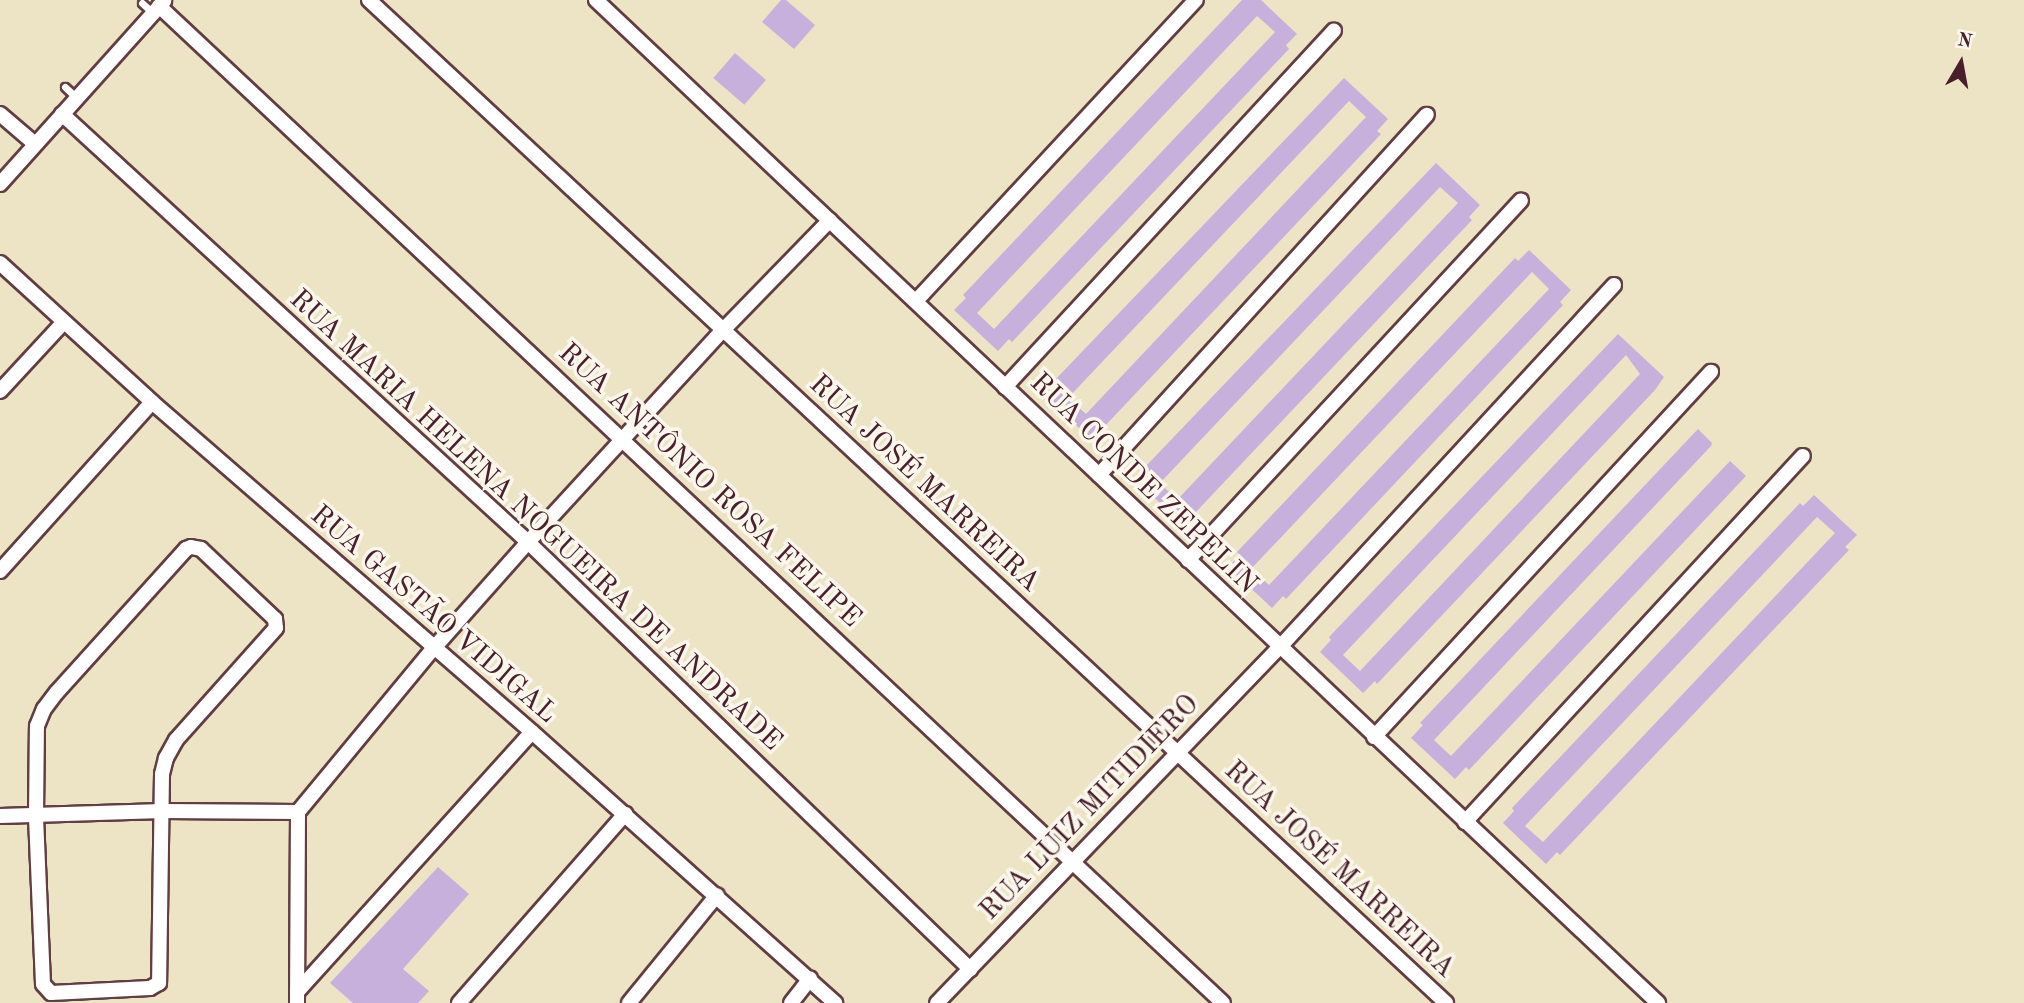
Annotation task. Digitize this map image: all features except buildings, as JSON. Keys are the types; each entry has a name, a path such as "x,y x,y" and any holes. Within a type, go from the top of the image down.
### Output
{"street":[{"name":"RUA JOSÉ MARREIRA","path":"369,0 1446,1003"},
{"name":"RUA CONDE ZEPELIN","path":"596,0 1657,1003"},
{"path":"916,301 1196,0"},
{"path":"0,184 155,6"},
{"name":"RUA ANTÔNIO ROSA FELIPE","path":"155,6 623,439 1223,1003"},
{"path":"1005,387 1334,30"},
{"path":"0,114 35,144"},
{"name":"RUA MARIA HELENA NOGUEIRA DE ANDRADE","path":"62,114 528,542 970,968"},
{"path":"1099,475 1427,115"},
{"path":"1188,560 1521,200"},
{"path":"298,998 298,812 433,649 528,542 723,330 830,220"},
{"name":"RUA GASTÃO VIDIGAL","path":"0,263 152,402 433,649 532,732 835,1003"},
{"name":"RUA LUIZ MITIDIERO","path":"937,1003 1279,648 1614,285"},
{"path":"0,391 64,322"},
{"path":"1374,737 1711,372"},
{"path":"0,571 152,402"},
{"path":"1465,822 1803,456"},
{"path":"186,549 201,549 275,619 275,632 176,740 162,774 163,811 159,983 150,988 58,994 46,990 43,985 35,740 44,709 186,549"},
{"path":"298,998 532,732"},
{"path":"0,816 163,811 298,812"},
{"path":"459,1003 625,814"},
{"path":"629,1003 717,895"},
{"path":"791,1003 810,979"}],"lane":[{"path":"65,87 77,98"}]}
